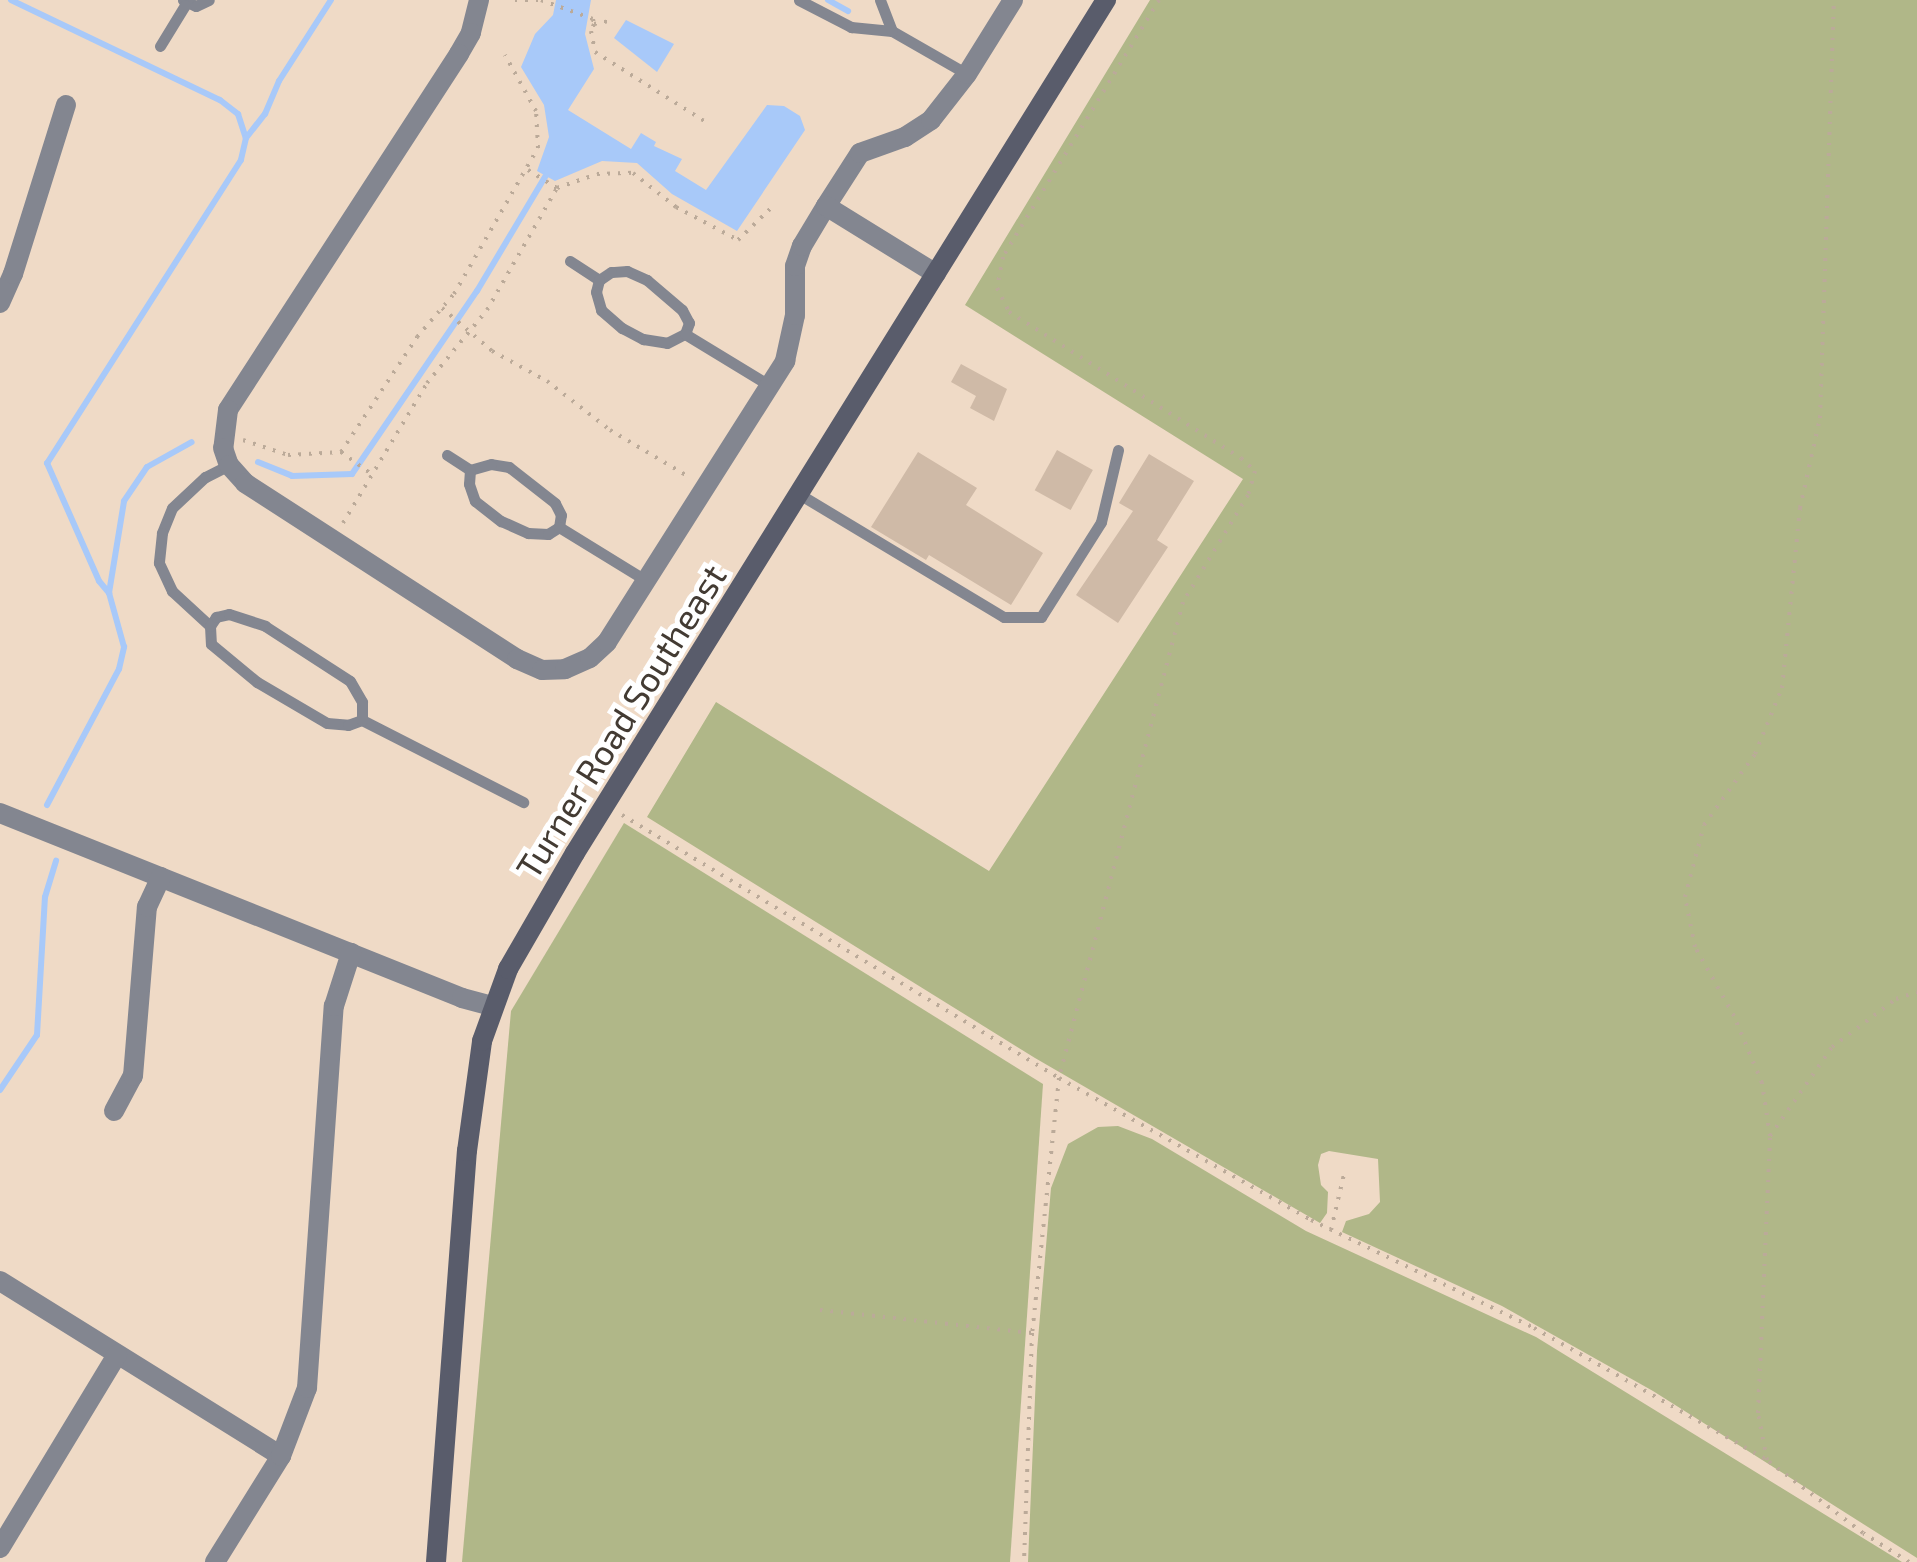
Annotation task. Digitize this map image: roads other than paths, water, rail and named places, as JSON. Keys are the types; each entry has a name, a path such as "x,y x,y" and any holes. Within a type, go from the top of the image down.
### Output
{"main road":[{"name":"Turner Road Southeast","path":"436,1562 467,1151 482,1041 492,1006 537,916 1106,0"}],"street":[{"path":"479,0 459,54 228,410 224,437 229,465 245,483 542,670 565,669 590,658 607,642 785,361 792,337 798,256 860,153 905,137 931,120 967,74 1014,0"},
{"path":"0,302 14,274 66,105"},
{"path":"826,206 936,274"},
{"path":"0,813 492,1006"},
{"path":"114,1111 133,1076 147,907 161,878"},
{"path":"215,1562 280,1456 308,1388 334,1006 352,954"},
{"path":"0,1281 280,1456"},
{"path":"0,1548 118,1354"}],"lane":[{"path":"160,46 184,2 210,0"},
{"path":"799,0 851,27 892,31 967,74"},
{"path":"880,0 892,31"},
{"path":"570,262 599,280"},
{"path":"627,271 646,280 682,310 689,323 686,334 667,343 643,339 622,328 601,310 596,292 599,280 611,272 627,271"},
{"path":"686,334 770,385"},
{"path":"799,494 1004,617 1041,617 1101,522 1118,450"},
{"path":"446,456 470,470 491,464 521,475 555,503 559,527"},
{"path":"210,626 172,591 158,563 162,533 172,508 205,476 229,465"},
{"path":"470,470 469,484 475,501 501,521 528,534 548,534 559,527"},
{"path":"559,527 645,580"},
{"path":"362,720 362,702 350,682 264,626 229,614 216,617 210,626 211,644 290,703 327,723 348,725 362,720 524,802"}],"water":[{"path":"556,0 591,0 585,34 594,69 568,110 631,149 641,133 656,142 654,146 682,159 675,171 706,190 767,105 784,106 800,116 805,130 737,231 672,194 637,163 602,161 555,181 537,171 549,137 544,105 521,67 535,34 553,15"},
{"path":"626,20 674,44 657,72 614,38"}],"waterway":[{"path":"11,0 220,100 238,114 246,138 241,160 47,463 99,581 109,593"},
{"path":"246,138 265,114 279,81 331,0"},
{"path":"828,0 848,11"},
{"path":"258,462 292,476 352,474 477,291 549,170"},
{"path":"47,805 119,669 124,647 109,593 124,501 147,467 192,442"},
{"path":"0,1090 37,1035 45,897 56,861"}]}
